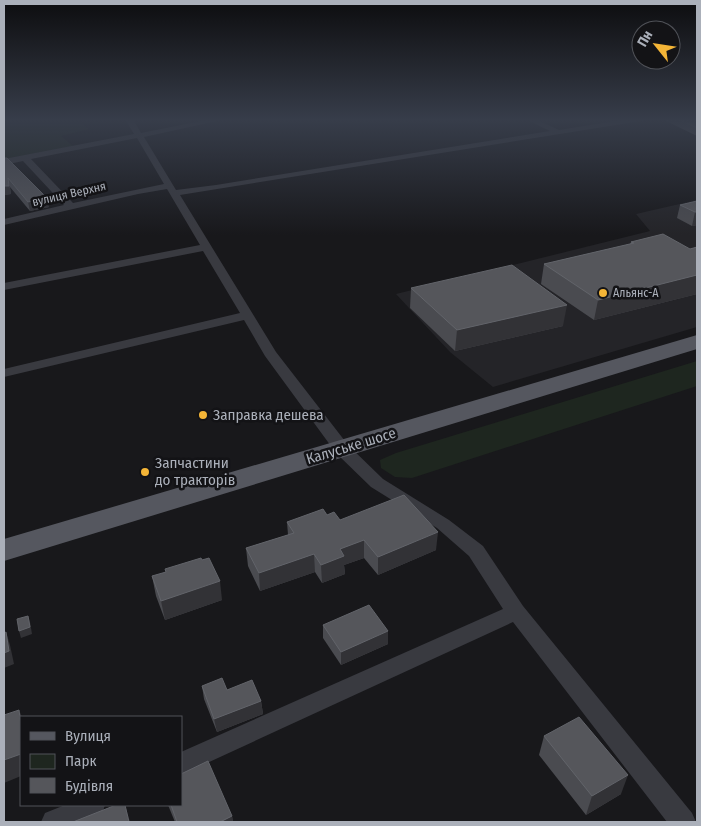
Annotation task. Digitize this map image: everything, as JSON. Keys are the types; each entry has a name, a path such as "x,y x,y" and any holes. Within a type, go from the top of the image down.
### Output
{"main road":[{"name":"Калуське шосе","path":"4,550 697,342"}],"street":[{"path":"4,162 25,158 71,207"},
{"path":"153,158 270,353 342,449 377,482 444,524 476,551 516,612 683,822"},
{"name":"вулиця Верхня","path":"4,222 138,191 216,188 401,158"},
{"path":"4,287 207,247"},
{"path":"4,373 247,315"},
{"path":"182,764 516,612"},
{"path":"54,822 91,806"}],"shaded area":[{"path":"697,200 697,327 493,387 450,352 396,294 650,231 636,214"}],"green space":[{"path":"4,158 17,158 4,160"},
{"path":"697,361 697,386 412,478 395,477 381,468 380,460 396,453"}],"building":[{"path":"4,158 7,158 47,198 28,202 8,178 9,186 4,186"},
{"path":"697,201 697,212 680,205"},
{"path":"663,234 690,249 697,247 697,275 598,300 544,264 634,243 631,242"},
{"path":"512,265 567,305 457,330 411,288"},
{"path":"404,495 438,532 378,557 364,540 340,549 344,556 321,565 314,554 259,573 246,548 294,533 287,522 323,509 327,515 334,512 340,520"},
{"path":"201,558 202,560 209,558 220,581 161,601 152,576 166,572 165,569"},
{"path":"369,605 388,631 341,652 323,625"},
{"path":"28,616 30,627 19,631 17,619"},
{"path":"6,632 9,651 4,653 4,633"},
{"path":"222,678 227,690 252,680 261,701 214,719 202,686"},
{"path":"19,710 20,754 4,760 4,715"},
{"path":"579,717 628,775 592,796 544,736"},
{"path":"208,761 232,816 220,822 177,822 171,806 182,806 182,774"},
{"path":"113,806 125,806 129,822 73,822"}],"place":[{"name":"Альянс-А","path":"603,293"},
{"name":"Заправка дешева","path":"203,415"},
{"name":"Запчастини до тракторів","path":"145,472"}]}
